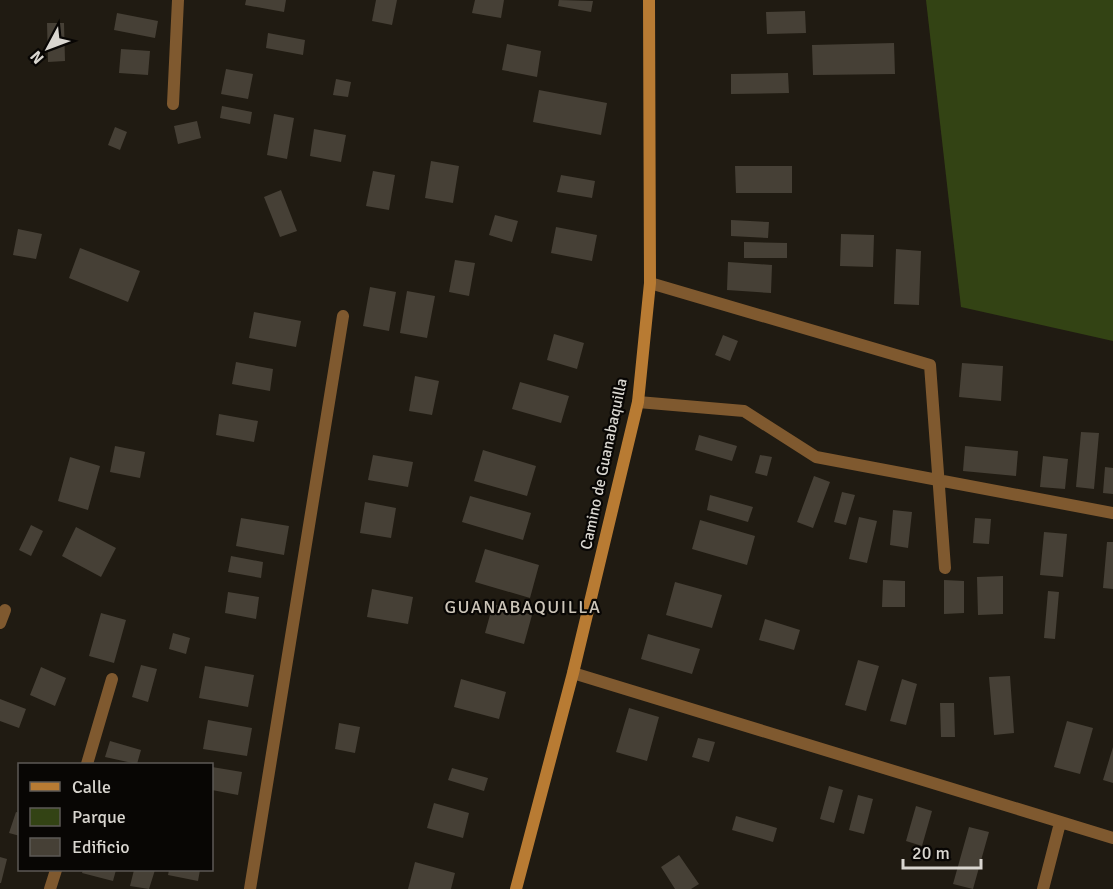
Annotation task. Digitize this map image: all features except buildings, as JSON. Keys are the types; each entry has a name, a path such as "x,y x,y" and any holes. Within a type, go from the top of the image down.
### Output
{"street":[{"path":"173,104 178,0"},
{"name":"Camino de Guanabaquilla","path":"516,889 573,673 638,402 650,283 649,0"},
{"path":"650,283 930,365 945,568"},
{"path":"250,889 343,316"},
{"path":"638,402 744,411 816,457 1113,513"},
{"path":"0,623 5,610"},
{"path":"573,673 1113,838"},
{"path":"88,763 112,679"},
{"path":"1043,889 1060,823"},
{"path":"50,889 56,871"}],"green space":[{"path":"926,0 1113,0 1113,341 961,307"}],"district":[{"name":"GUANABAQUILLA","path":"523,607"}]}
